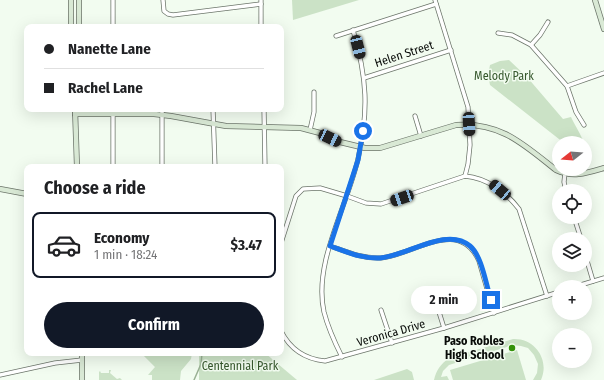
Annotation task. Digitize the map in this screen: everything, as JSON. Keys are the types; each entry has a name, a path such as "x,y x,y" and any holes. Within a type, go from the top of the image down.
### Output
{"street":[{"path":"71,0 71,24"},
{"path":"79,24 80,0"},
{"path":"113,0 113,24"},
{"path":"163,0 164,11 173,15 261,2 261,24"},
{"path":"595,0 604,29"},
{"path":"336,36 436,2 468,107 468,164 465,176"},
{"path":"531,45 540,35 548,22"},
{"path":"342,357 327,322 323,303 322,278 330,246 358,160 365,111 362,63 353,30"},
{"path":"498,33 512,35 531,45 567,86 576,112 584,125"},
{"name":"Helen Street","path":"364,78 450,50"},
{"path":"567,86 604,73"},
{"path":"310,130 314,112 314,92"},
{"path":"75,112 77,164"},
{"path":"113,164 113,112 162,115 214,125 234,127 296,127 310,130 340,142 360,147 380,148 456,125 469,124 495,129 509,135 552,167"},
{"path":"214,112 215,164"},
{"path":"264,112 265,164"},
{"path":"162,115 162,164"},
{"path":"415,116 421,136"},
{"path":"592,171 604,168"},
{"path":"284,234 296,196 299,192 308,188 320,188 370,204 381,204 465,176 477,177 493,184 514,202 519,209 547,296"},
{"path":"0,189 24,193"},
{"path":"330,246 360,256 382,258 441,240 456,239 470,246 476,253 494,313"},
{"path":"590,272 593,281 604,278"},
{"name":"Veronica Drive","path":"284,336 289,344 305,356 325,361 444,328 552,294"},
{"path":"434,296 444,328"},
{"path":"381,310 392,343"},
{"path":"82,356 82,380"},
{"path":"0,375 60,362 82,360"}],"green space":[{"path":"292,0 359,0 293,20"},
{"name":"Melody Park","path":"509,60 527,77 563,119 571,117 581,136 555,136 490,85 488,75 490,65 500,61"},
{"path":"513,339 528,342 539,352 544,365 541,380 533,380 537,373 538,364 534,355 528,348 513,345 449,365 443,371 441,377 447,376 449,380 434,380 439,368 449,358"},
{"path":"517,350 526,380 453,380 450,370"},
{"path":"144,356 192,356 191,359 181,371 180,380 152,380 152,375 148,375 155,367"},
{"name":"Centennial Park","path":"199,356 269,356 297,380 199,380"},
{"path":"407,369 412,372 414,380 374,380"},
{"path":"109,370 111,370 110,373 117,379 120,378 122,380 99,380 100,371 101,373 109,373"}],"waterway":[{"path":"194,380 201,364 202,356"}],"place":[{"name":"Paso Robles High School","path":"512,348"}],"route":[{"path":"363,131 358,160 330,246 351,254 372,258 382,258 441,240 456,239 470,246 476,253 491,300"}]}
